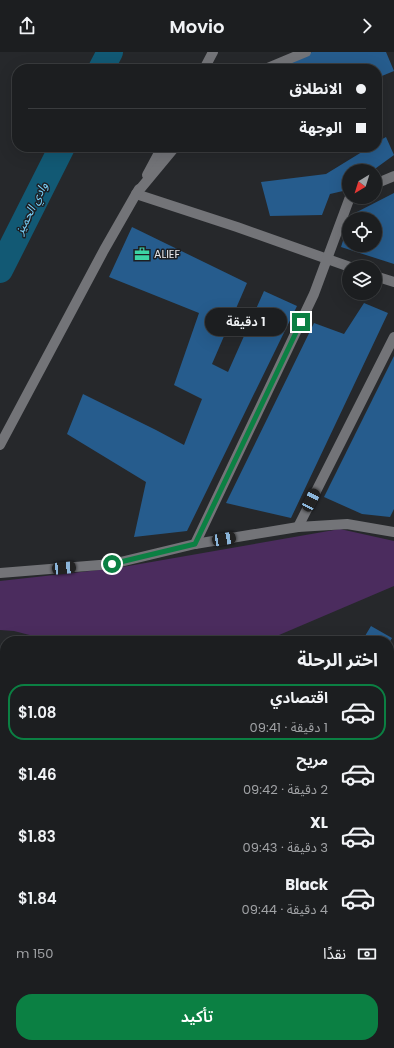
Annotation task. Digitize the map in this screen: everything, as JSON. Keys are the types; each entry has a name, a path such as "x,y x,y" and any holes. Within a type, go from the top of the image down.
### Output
{"street":[{"path":"207,64 213,52"},
{"path":"277,64 306,52"},
{"path":"0,445 104,250 159,152"},
{"path":"136,194 171,152"},
{"path":"382,181 394,176"},
{"path":"136,194 342,264"},
{"path":"195,544 314,294 348,204"},
{"path":"382,278 394,282"},
{"path":"298,527 394,337"},
{"path":"0,573 112,564 195,544 298,527 347,524 394,532"}],"shaded area":[{"path":"340,529 394,541 394,586 277,636 34,636 14,631 0,630 0,581 117,568"}],"building":[{"path":"312,52 386,52 394,71 382,76 382,64 282,64"},
{"path":"386,137 394,155 382,164 342,164 362,152 382,152 382,139"},
{"path":"342,164 342,191 330,194 322,215 270,216 261,182 326,174"},
{"path":"394,193 394,264 357,252 382,252 382,212 357,212 372,204 382,204 382,199"},
{"path":"132,227 247,283 212,364 228,372 264,291 297,306 187,531 134,537 146,482 67,434 83,394 184,445 202,399 174,385 199,313 109,277"},
{"path":"364,303 388,313 291,518 226,503 314,323 344,334"},
{"path":"394,356 394,509 390,517 362,514 324,497"},
{"path":"371,626 388,636 365,636"}],"waterway":[{"name":"وادي الحميز","path":"104,64 110,52"},
{"name":"وادي الحميز","path":"0,270 59,152"}],"place":[{"name":"ALIEF","path":"142,254"}],"route":[{"path":"112,564 195,544 301,322"}]}
